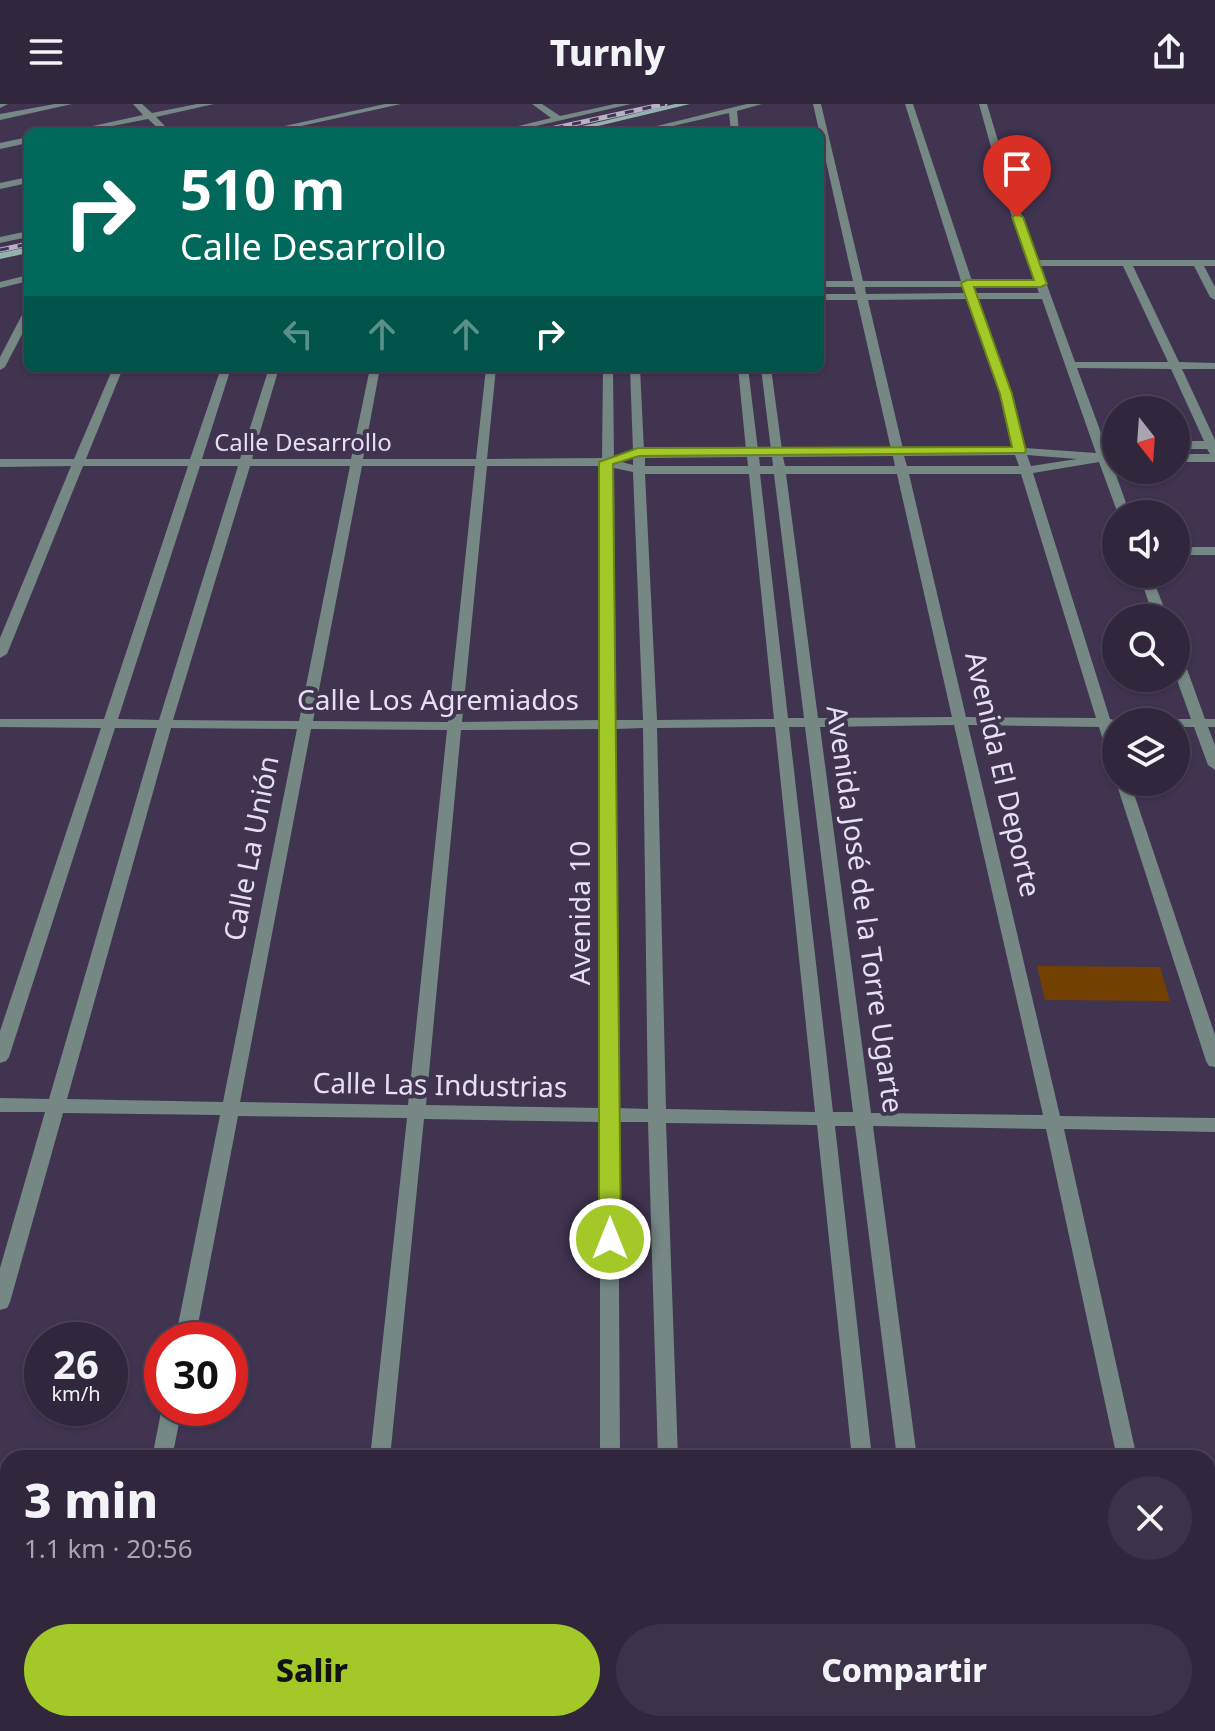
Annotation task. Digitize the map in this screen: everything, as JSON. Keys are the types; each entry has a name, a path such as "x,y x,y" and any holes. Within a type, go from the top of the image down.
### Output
{"main road":[{"path":"578,128 686,104"},
{"path":"0,256 24,251"}],"street":[{"path":"0,117 68,104"},
{"path":"137,104 162,128"},
{"path":"89,128 210,104"},
{"path":"280,128 397,104"},
{"path":"536,104 559,119"},
{"path":"517,128 627,104"},
{"path":"661,128 716,119 758,104"},
{"name":"Avenida El Deporte","path":"817,104 823,128"},
{"path":"909,104 1006,394 1020,451 1105,708"},
{"path":"983,104 1009,194 1102,444"},
{"path":"733,111 735,128"},
{"path":"622,118 627,128"},
{"name":"Avenida El Deporte","path":"824,134 1053,1122 1125,1450"},
{"path":"0,146 24,141"},
{"path":"0,186 24,181"},
{"path":"0,240 24,235"},
{"path":"1035,263 1215,263"},
{"path":"1127,263 1214,450"},
{"path":"1197,263 1215,297"},
{"path":"0,285 24,279"},
{"path":"969,290 1041,284"},
{"path":"824,285 860,290 969,290 1045,296"},
{"path":"824,296 860,290"},
{"path":"0,367 24,321"},
{"path":"1071,365 1215,366"},
{"path":"0,654 116,372"},
{"path":"0,1057 225,372"},
{"path":"0,1302 165,724 273,372"},
{"name":"Calle La Unión","path":"189,1322 374,372"},
{"path":"381,1450 418,1112 452,726 491,372"},
{"name":"Avenida 10","path":"608,372 610,1450"},
{"path":"635,372 650,724 657,1115 668,1450"},
{"name":"Avenida José de la Torre Ugarte","path":"743,372 861,1450"},
{"name":"Avenida José de la Torre Ugarte","path":"767,372 906,1450"},
{"path":"1190,447 1214,450"},
{"path":"1190,455 1214,450"},
{"name":"Calle Desarrollo","path":"606,462 638,452 1020,451 1102,454"},
{"name":"Calle Desarrollo","path":"0,463 606,462 639,470 902,471 1026,470 1102,455"},
{"path":"1190,551 1215,551"},
{"path":"1190,686 1208,723 1215,765"},
{"name":"Calle Los Agremiados","path":"0,723 452,726 961,721 1102,723"},
{"path":"1128,796 1215,1061"},
{"name":"Calle Las Industrias","path":"0,1105 1215,1125"},
{"path":"164,1450 168,1426"}],"shaded area":[{"path":"1037,966 1160,967 1170,1001 1045,1000"}],"railway":[{"path":"555,128 665,104"},
{"path":"0,250 24,245"}],"route":[{"path":"610,1239 606,462 638,452 1020,451 1006,394 967,283 1041,284 1017,217"}]}
